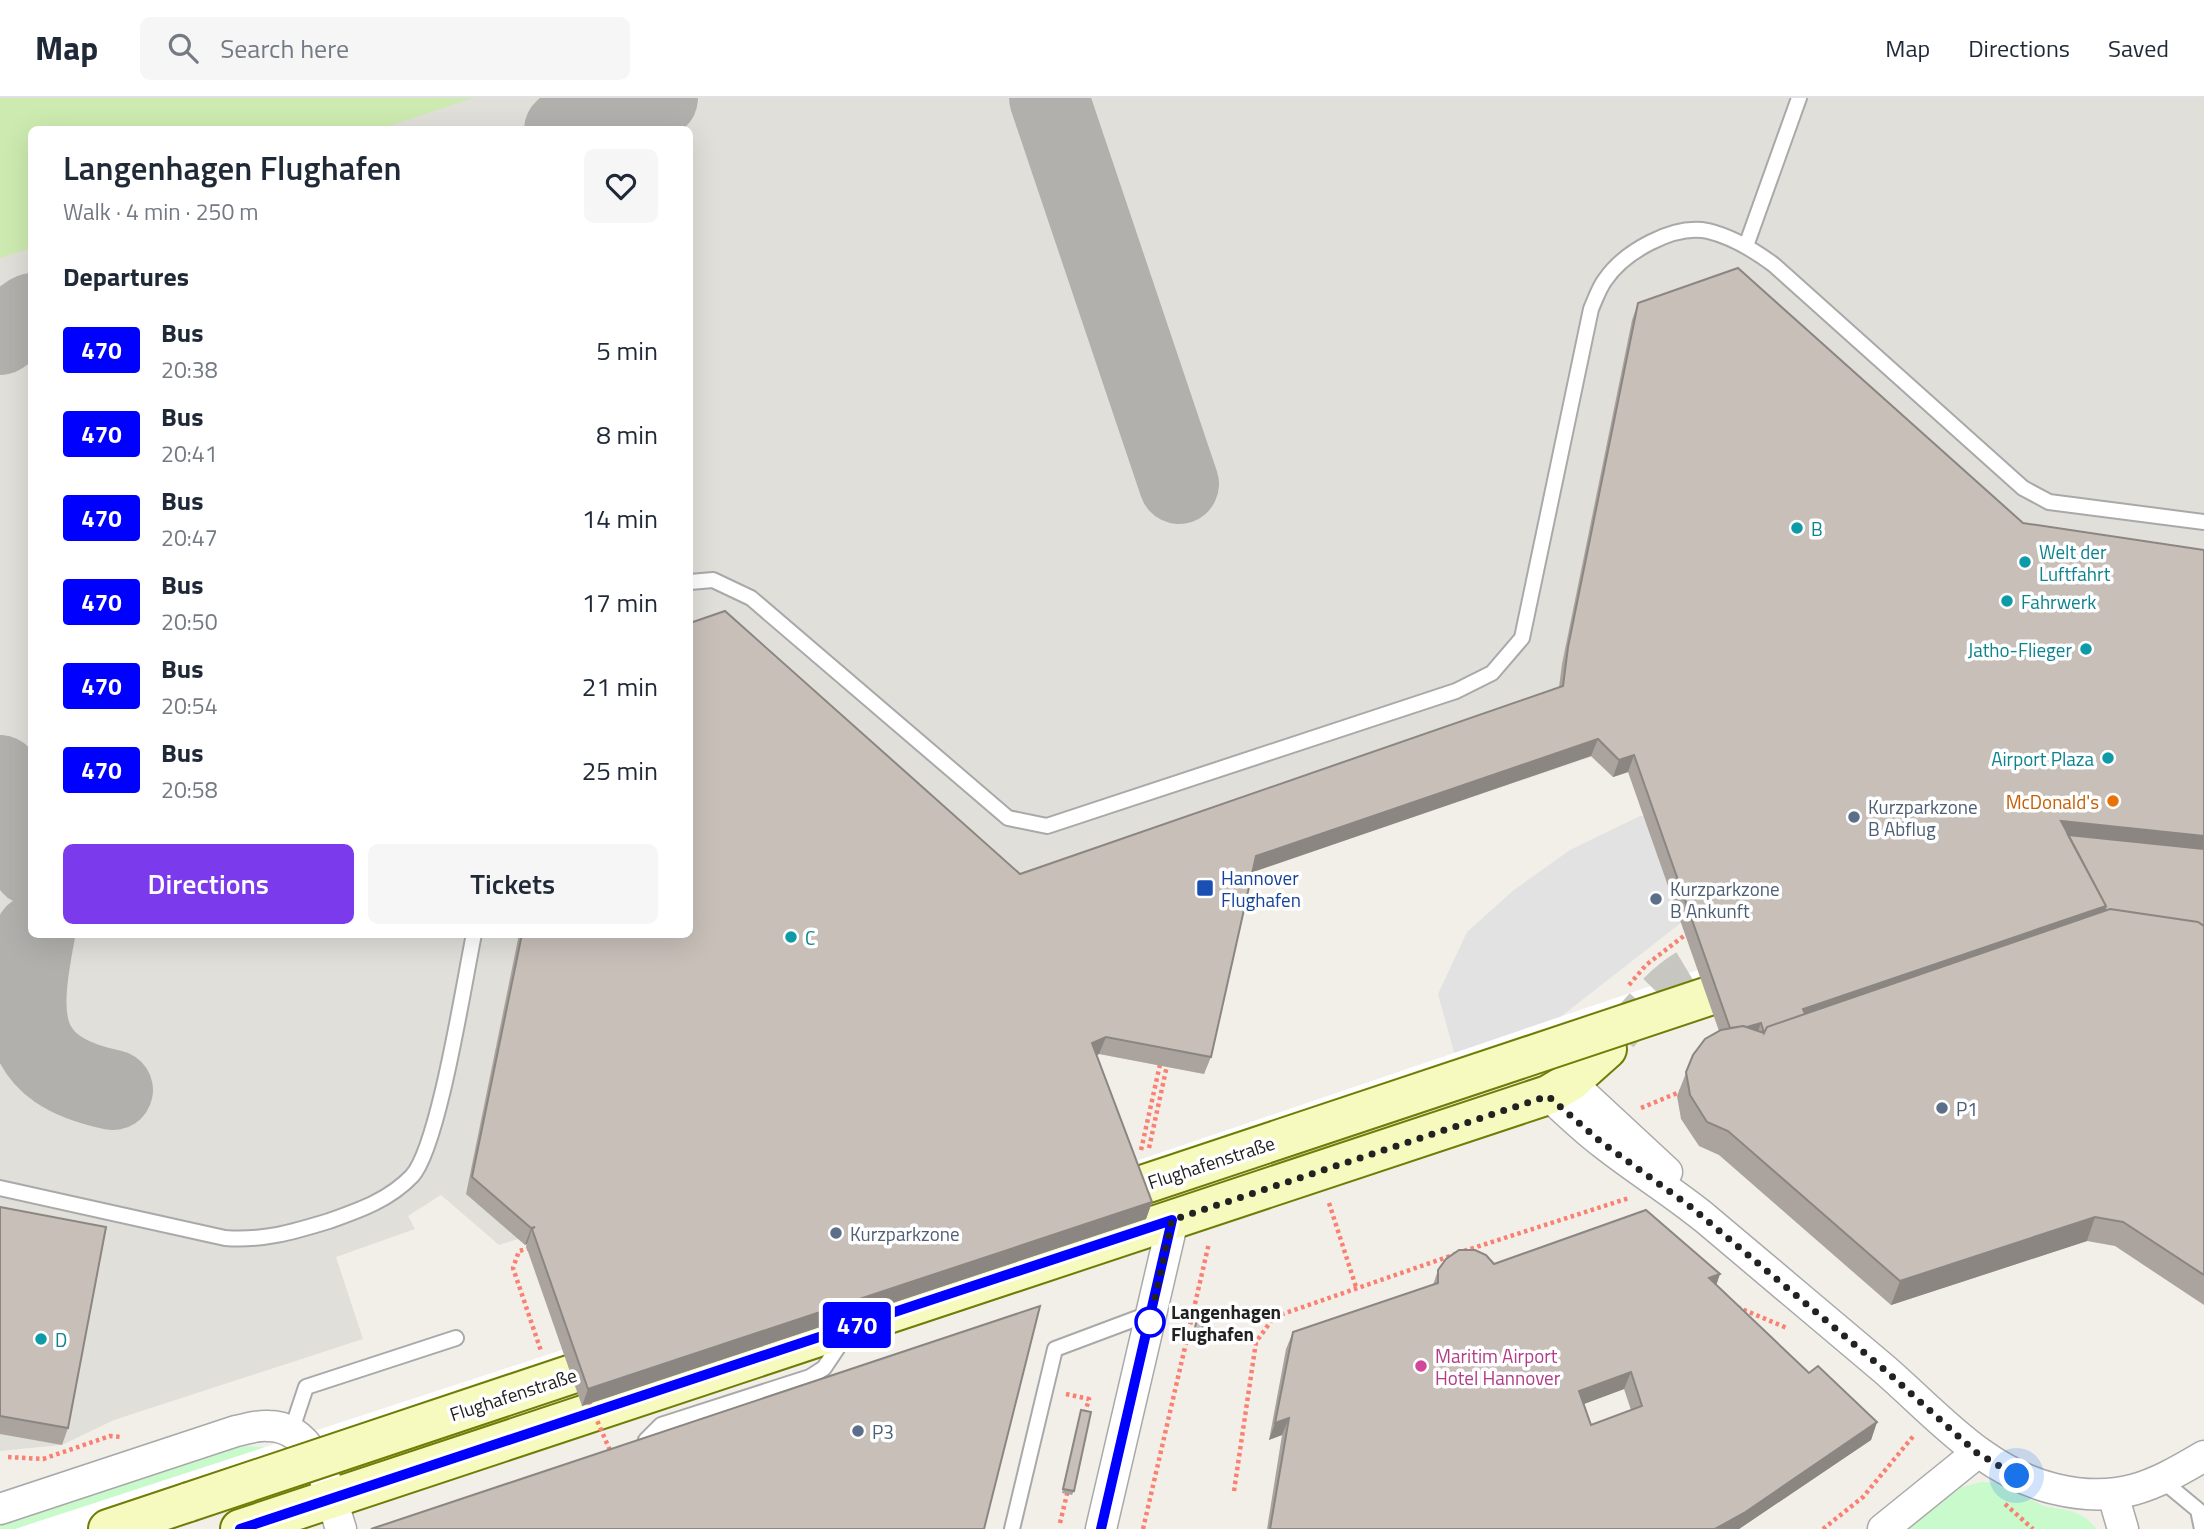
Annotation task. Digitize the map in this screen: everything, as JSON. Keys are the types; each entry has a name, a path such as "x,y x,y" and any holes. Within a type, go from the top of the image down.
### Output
{"main road":[{"name":"Flughafenstraße","path":"1069,1209 1785,971"},
{"path":"240,1529 336,1514 850,1327 1559,1089 1607,1049"},
{"name":"Flughafenstraße","path":"108,1529 655,1347"}],"street":[{"path":"1559,1089 1664,1168 1691,1207 1886,1371 1977,1453 2017,1476 2053,1489 2085,1495 2113,1495 2138,1491 2163,1481 2204,1456"},
{"path":"1101,1529 1172,1220"},
{"path":"0,1509 236,1431 270,1425 300,1435 314,1455 336,1514"},
{"path":"1883,1529 1977,1453"},
{"path":"2113,1495 2123,1529"}],"lane":[{"path":"1746,246 1799,98"},
{"path":"693,582 713,580 751,598 1008,818 1047,826 1094,813 1456,691 1492,673 1522,638 1591,309 1604,280 1621,262 1646,245 1674,234 1705,230 1746,246 1774,265 2023,488 2049,502 2204,522"},
{"path":"0,1188 225,1238 255,1241 285,1235 374,1206 413,1175 430,1143 473,938"},
{"path":"1012,1529 1055,1349 1153,1312"},
{"path":"651,1450 646,1440 661,1424 810,1377 824,1368 850,1327"},
{"path":"291,1432 306,1387 456,1338"},
{"path":"745,1419 741,1408 754,1395"},
{"path":"2163,1481 2198,1510 2202,1529"}],"path":[{"path":"1625,989 1646,965 1685,935"},
{"path":"1139,1157 1162,1055 1169,1057 1146,1158"},
{"path":"1639,1108 1685,1090"},
{"path":"1325,1193 1356,1287"},
{"path":"1234,1491 1256,1342 1274,1317 1356,1287 1635,1196"},
{"path":"1143,1529 1212,1229"},
{"path":"532,1247 519,1251 513,1268 541,1353"},
{"path":"1066,1394 1088,1399 1082,1426"},
{"path":"1823,1529 1863,1497 1918,1430"},
{"path":"1060,1523 1070,1478"}],"shaded area":[{"path":"0,98 2204,98 2204,679 1992,651 1613,777 1591,757 1250,873 1204,1074 1099,1054 499,1245 441,1195 408,1216 415,1229 336,1257 363,1339 114,1420 62,1445 0,1451"},
{"path":"1711,814 1700,908 1536,1036 1457,1063 1438,994 1467,932 1514,890 1570,850 1640,816"}],"green space":[{"path":"0,98 473,98 389,126 28,126 28,249 0,258"},
{"path":"242,1446 266,1447 18,1529 0,1529 0,1525"},
{"path":"1981,1482 1997,1483 2044,1506 2072,1511 2086,1518 2097,1529 1906,1529 1962,1487"}],"pier":[{"path":"1698,970 1713,1014 1141,1205 1127,1164"},
{"path":"562,1350 576,1392 163,1529 15,1529"}],"building":[{"path":"1738,268 2023,523 2204,550 2204,836 2061,821 2106,906 1803,1009 1805,1014 1767,1027 1764,1033 1761,1023 1730,1028 1634,755 1619,760 1598,739 1256,856 1211,1057 1106,1037 1092,1043 1152,1202 588,1389 532,1229 535,1227 531,1228 472,1177 521,938 693,938 693,622 725,611 1020,874 1563,686 1568,647 1638,303"},
{"path":"2068,835 2204,849 2204,926 2198,922 2110,909 2104,911 2106,906"},
{"name":"P1","path":"2110,909 2198,922 2204,926 2204,1275 2123,1222 2095,1217 1900,1281 1728,1131 1707,1122 1690,1095 1686,1072 1693,1055 1705,1039 1721,1030 1743,1026 1764,1033 1767,1027"},
{"name":"D","path":"0,1207 106,1227 68,1428 0,1416"},
{"path":"1646,1210 1720,1274 1709,1278 1809,1373 1818,1366 1877,1422 1744,1513 1715,1529 1270,1529 1289,1418 1275,1423 1293,1332 1438,1283 1438,1270 1446,1259 1459,1250 1475,1250 1486,1255 1494,1264","holes":["1631,1372 1642,1406 1591,1425 1579,1391"]},
{"name":"P3","path":"1040,1306 984,1529 371,1529"},
{"path":"1197,1319 1204,1321 1201,1334 1194,1332"},
{"path":"1081,1410 1091,1412 1074,1491 1063,1489"}],"taxiway":[{"path":"576,126 658,98"},
{"path":"1049,98 1179,484"},
{"path":"0,335 28,316"},
{"path":"0,775 28,855"},
{"path":"34,938 27,991 27,1015 32,1036 41,1054 58,1069 81,1081 113,1090"}],"tunnel":[{"path":"1619,1035 1672,978 1700,961 1742,945"}],"bus line":[{"name":"470","path":"240,1529 1172,1220 1169,1244 1101,1529"}],"place":[{"name":"B","path":"1797,528"},
{"name":"Welt der Luftfahrt","path":"2025,562"},
{"name":"Fahrwerk","path":"2007,601"},
{"name":"Jatho-Flieger","path":"2086,649"},
{"name":"Airport Plaza","path":"2108,758"},
{"name":"McDonald's","path":"2113,801"},
{"name":"Kurzparkzone B Abflug","path":"1854,817"},
{"name":"Hannover Flughafen","path":"1205,888"},
{"name":"Kurzparkzone B Ankunft","path":"1656,899"},
{"name":"C","path":"791,937"},
{"name":"P1","path":"1942,1108"},
{"name":"Kurzparkzone","path":"836,1233"},
{"name":"Langenhagen Flughafen","path":"1150,1322"},
{"name":"D","path":"41,1339"},
{"name":"Maritim Airport Hotel Hannover","path":"1421,1366"},
{"name":"P3","path":"858,1431"}],"route":[{"path":"1150,1322 1169,1244 1172,1220 1548,1096 1601,1142 1691,1207 1886,1371 1977,1453 2017,1476"}]}
